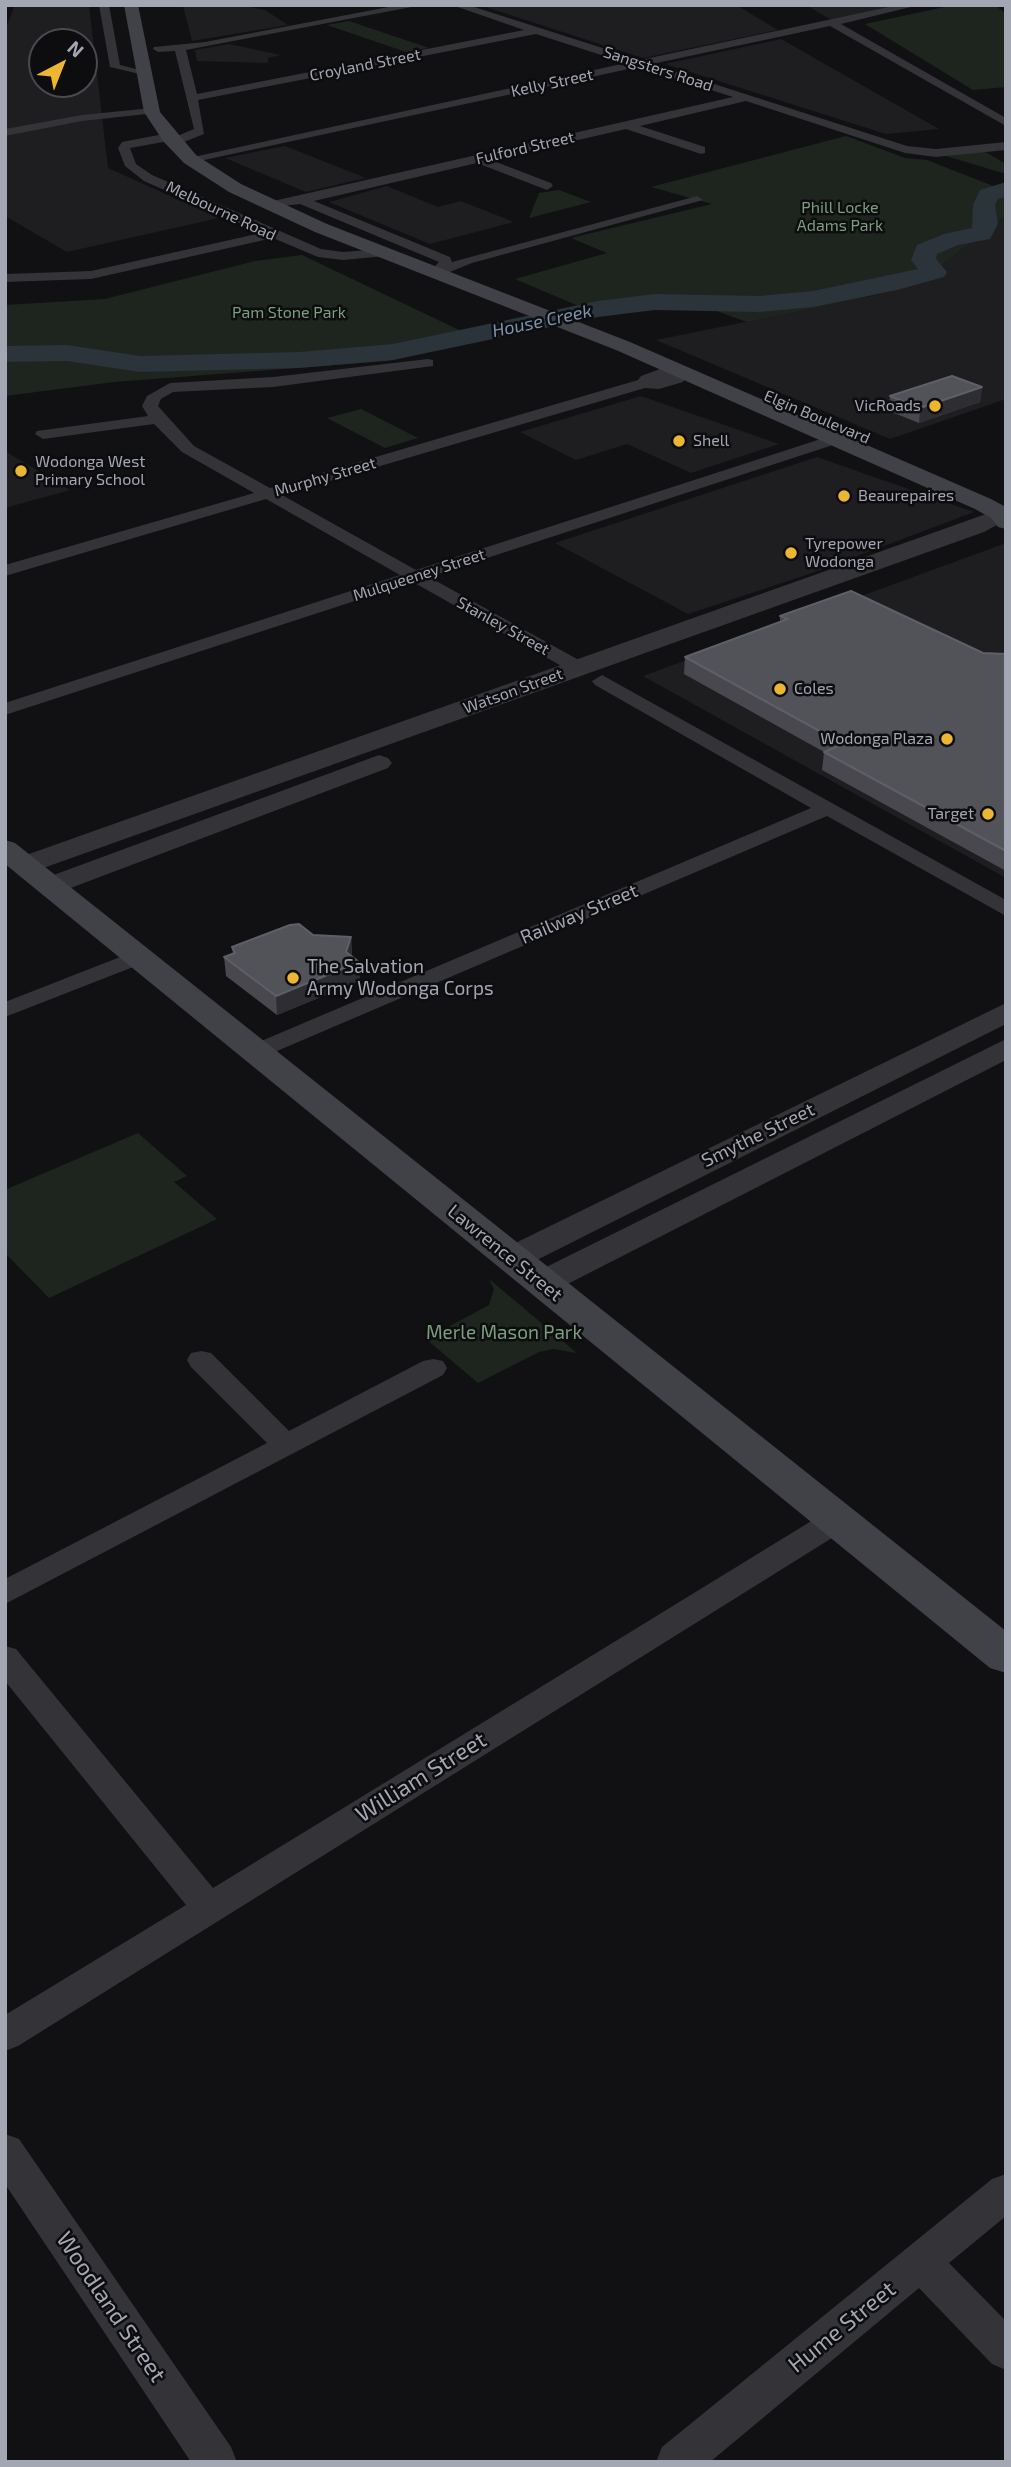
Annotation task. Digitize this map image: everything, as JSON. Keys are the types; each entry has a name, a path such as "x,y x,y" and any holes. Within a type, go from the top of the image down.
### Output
{"main road":[{"path":"135,6 144,72 162,119"},
{"path":"144,72 160,70 157,44"},
{"name":"Melbourne Road","path":"162,119 190,159 272,206 381,253 438,267 571,326"},
{"name":"Elgin Boulevard","path":"571,326 687,370 803,419 1004,515"},
{"name":"Elgin Boulevard","path":"803,419 833,440 1004,515"},
{"name":"Lawrence Street","path":"15,857 1006,1656"}],"street":[{"path":"104,5 116,67 144,72"},
{"path":"157,44 180,48 417,5"},
{"name":"Sangsters Road","path":"457,5 922,153 1006,146"},
{"name":"Kelly Street","path":"190,159 914,5"},
{"path":"834,24 1006,123"},
{"name":"Croyland Street","path":"193,98 537,30"},
{"name":"Melbourne Road","path":"180,48 200,131 162,119 124,148 131,166 148,178 322,254 348,256 381,253"},
{"name":"Fulford Street","path":"272,206 748,98"},
{"path":"82,118 112,110 162,119"},
{"path":"5,133 100,115 162,119"},
{"path":"100,115 162,119"},
{"path":"626,125 701,150"},
{"name":"Sangsters Road","path":"859,133 914,146 1006,138"},
{"path":"477,159 547,186"},
{"name":"Melbourne Road","path":"301,200 438,267"},
{"path":"438,267 694,204"},
{"path":"5,278 91,275 272,234"},
{"path":"43,434 158,419 150,406 155,396 170,388 272,382 428,363"},
{"name":"Murphy Street","path":"5,571 644,383 646,379 665,372 687,370"},
{"name":"Stanley Street","path":"158,419 188,449 579,668"},
{"name":"Mulqueeney Street","path":"5,709 833,440"},
{"name":"Watson Street","path":"15,857 112,835 1004,515"},
{"name":"Watson Street","path":"50,886 934,558 1004,515"},
{"path":"912,548 934,558"},
{"path":"834,576 856,587"},
{"path":"627,650 651,663"},
{"path":"579,668 1006,909"},
{"path":"524,687 547,701"},
{"name":"Railway Street","path":"254,1052 826,809"},
{"path":"112,835 136,854"},
{"path":"5,1010 138,957"},
{"name":"Smythe Street","path":"511,1259 1006,1012"},
{"name":"Smythe Street","path":"542,1283 1006,1048"},
{"path":"652,1189 683,1212"},
{"path":"201,1360 286,1445"},
{"path":"5,1593 433,1368"},
{"name":"William Street","path":"5,2035 837,1520"},
{"path":"5,1658 209,1908"},
{"name":"Woodland Street","path":"5,2151 216,2462"},
{"name":"Hume Street","path":"677,2462 1006,2192"},
{"path":"921,2262 1006,2350"}],"shaded area":[{"path":"15,5 89,5 92,28 28,28 28,98 98,98 98,82 108,168 219,218 67,252 5,216 5,30"},
{"path":"241,5 265,10 288,25 192,41 183,6"},
{"path":"479,5 736,5 778,30 643,58"},
{"path":"806,5 915,5 835,22"},
{"path":"781,39 939,129 886,134 665,64"},
{"path":"229,44 281,55 268,58 268,63 197,61 195,50"},
{"path":"285,146 366,178 306,192 225,158"},
{"path":"387,186 438,207 461,201 514,222 430,244 329,202"},
{"path":"1006,216 1006,399 890,439 656,340 859,299 918,283"},
{"path":"641,396 779,444 691,473 627,444 576,460 520,432"},
{"name":"Wodonga West Primary School","path":"5,451 70,490 5,508"},
{"path":"817,457 974,512 812,573 688,614 555,543"},
{"name":"Wodonga Plaza","path":"1006,543 1006,878 643,676"}],"green space":[{"path":"954,5 995,5 1006,14 1006,87 973,90 865,24"},
{"path":"349,21 429,48 406,52 327,25"},
{"name":"Phill Locke Adams Park","path":"846,136 905,158 927,160 1006,191 1006,216 918,283 859,299 747,322 719,312 711,303 655,302 588,310 515,279 607,253 571,238 712,204 651,187"},
{"path":"982,150 1006,164 1006,174 943,155"},
{"path":"559,190 591,202 529,218 539,193"},
{"name":"Pam Stone Park","path":"302,255 480,340 388,361 114,382 5,396 5,305 105,299 255,261"},
{"path":"361,409 418,438 385,448 327,418"},
{"path":"138,1133 187,1176 174,1182 217,1219 49,1298 5,1253 7,1189"},
{"name":"Merle Mason Park","path":"489,1279 577,1353 553,1349 539,1352 478,1383 426,1339 489,1305 494,1289"}],"building":[{"path":"952,376 982,387 920,408 890,396"},
{"name":"Wodonga Plaza","path":"851,591 983,653 1006,654 1006,851 824,752 843,744 685,657 788,619 780,616"},
{"path":"299,924 313,935 351,937 346,952 359,962 276,996 224,957 235,953 232,947"}],"waterway":[{"name":"House Creek","path":"5,354 67,353 140,364 299,360 393,352 598,309 655,302 759,304 813,299 897,283 935,272 923,260 926,250 952,239 982,234 986,224 984,205 988,195 1006,189"}],"place":[{"name":"VicRoads","path":"935,406"},
{"name":"Shell","path":"679,441"},
{"name":"Wodonga West Primary School","path":"21,471"},
{"name":"Beaurepaires","path":"844,496"},
{"name":"Tyrepower Wodonga","path":"791,553"},
{"name":"Coles","path":"780,689"},
{"name":"Wodonga Plaza","path":"947,739"},
{"name":"Target","path":"988,814"},
{"name":"The Salvation Army Wodonga Corps","path":"293,978"}]}
